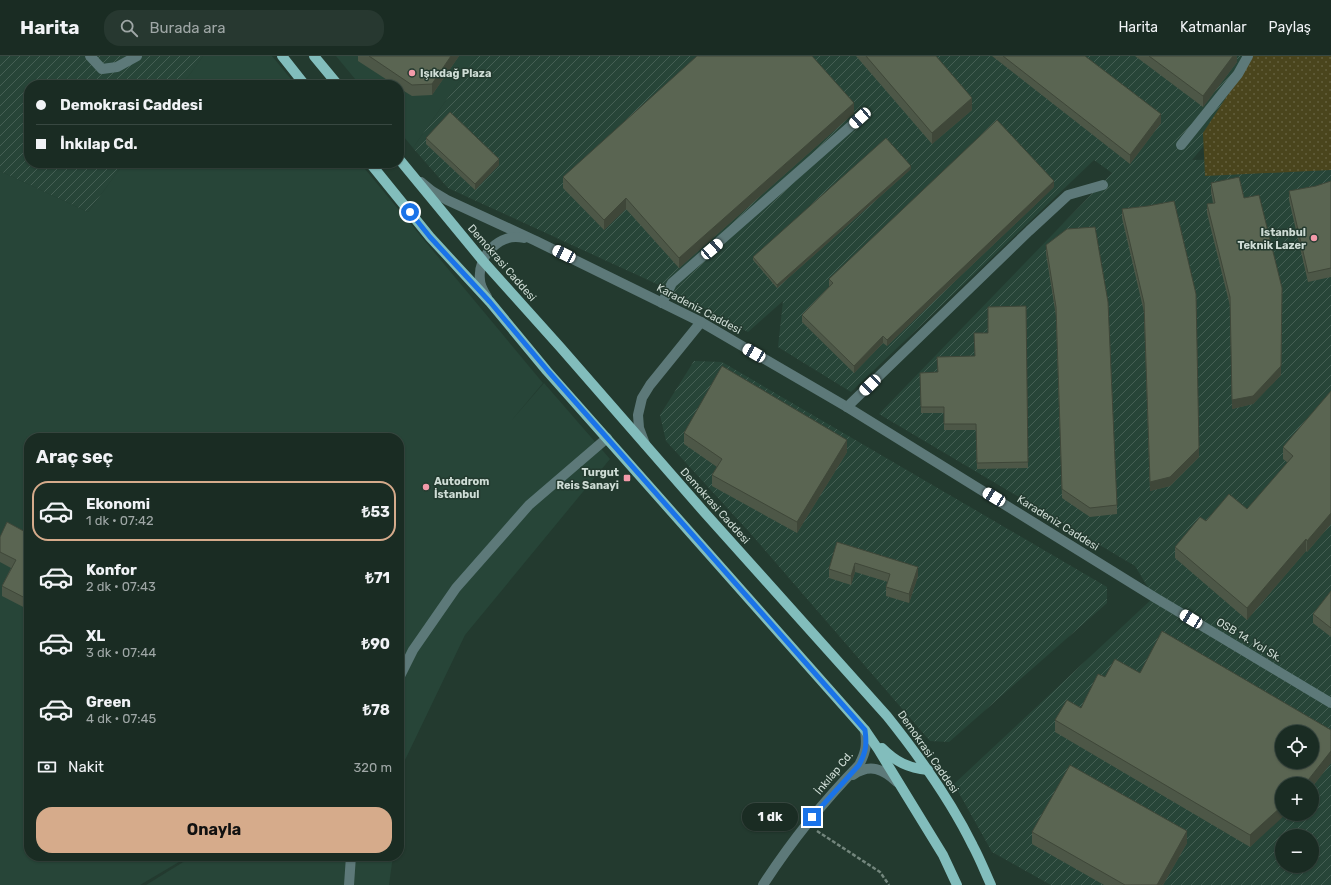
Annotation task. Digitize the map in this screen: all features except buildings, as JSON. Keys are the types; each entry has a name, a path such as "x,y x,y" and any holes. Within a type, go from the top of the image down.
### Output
{"main road":[{"path":"282,56 302,80"},
{"path":"314,56 334,80"},
{"name":"Demokrasi Caddesi","path":"404,165 483,261 705,513 887,716 928,770 943,794 973,845 991,885"},
{"path":"374,168 430,237 490,302 548,371 865,730 889,755 901,763 914,769 928,770"},
{"path":"865,730 943,855 957,885"}],"street":[{"path":"90,56 102,69 117,67 137,56"},
{"path":"1181,145 1238,74 1248,56"},
{"path":"662,303 672,283 860,118"},
{"name":"Karadeniz Caddesi","path":"411,174 432,191 447,200 536,241 701,322 847,406 1154,597"},
{"path":"847,406 1068,195 1103,185"},
{"name":"Karadeniz Caddesi","path":"490,302 482,290 480,280 480,271 483,261 489,251 496,243 506,238 516,236 536,241"},
{"path":"645,444 639,428 638,415 642,398 650,384 701,322"},
{"path":"404,668 413,650 456,588 529,505 607,438"},
{"name":"OSB 14. Yol Sk.","path":"1154,597 1331,703"},
{"name":"İnkılap Cd.","path":"763,885 806,824 859,765 864,755 867,743 865,730"},
{"path":"845,780 859,770 870,768 882,770 900,784"},
{"path":"348,885 350,861"}],"path":[{"path":"806,824 880,872 889,885"}],"shaded area":[{"path":"0,56 203,56 186,80 24,80 24,168 120,168 88,212 0,171"},
{"path":"203,56 272,56 292,80 186,80"},
{"path":"336,56 477,56 413,148 404,137 404,80 356,80"},
{"path":"477,56 1278,56 1192,160 1331,158 1331,885 1051,885 992,852 954,784 1154,597 1135,566 879,414 1112,173 1094,160 851,392 778,347 783,301 748,332 672,291 448,188 413,148"},
{"path":"1253,56 1331,56 1331,170 1205,176 1203,133"},
{"name":"Autodrom İstanbul","path":"120,168 364,168 543,383 511,421 544,383 610,459 465,635 405,760 404,768 404,433 24,433 24,861 181,861 140,885 0,885 0,171 88,212"},
{"path":"694,361 722,362 1107,587 1107,603 949,742 930,741 751,534 666,441 660,415"},
{"path":"185,861 392,861 389,885 146,885"}],"place":[{"name":"Işıkdağ Plaza","path":"412,73"},
{"name":"Istanbul Teknik Lazer","path":"1314,238"},
{"name":"Turgut Reis Sanayi","path":"627,478"},
{"name":"Autodrom İstanbul","path":"426,487"}],"route":[{"path":"410,212 430,237 490,302 548,371 865,730 867,743 864,755 859,765 812,817"}]}
